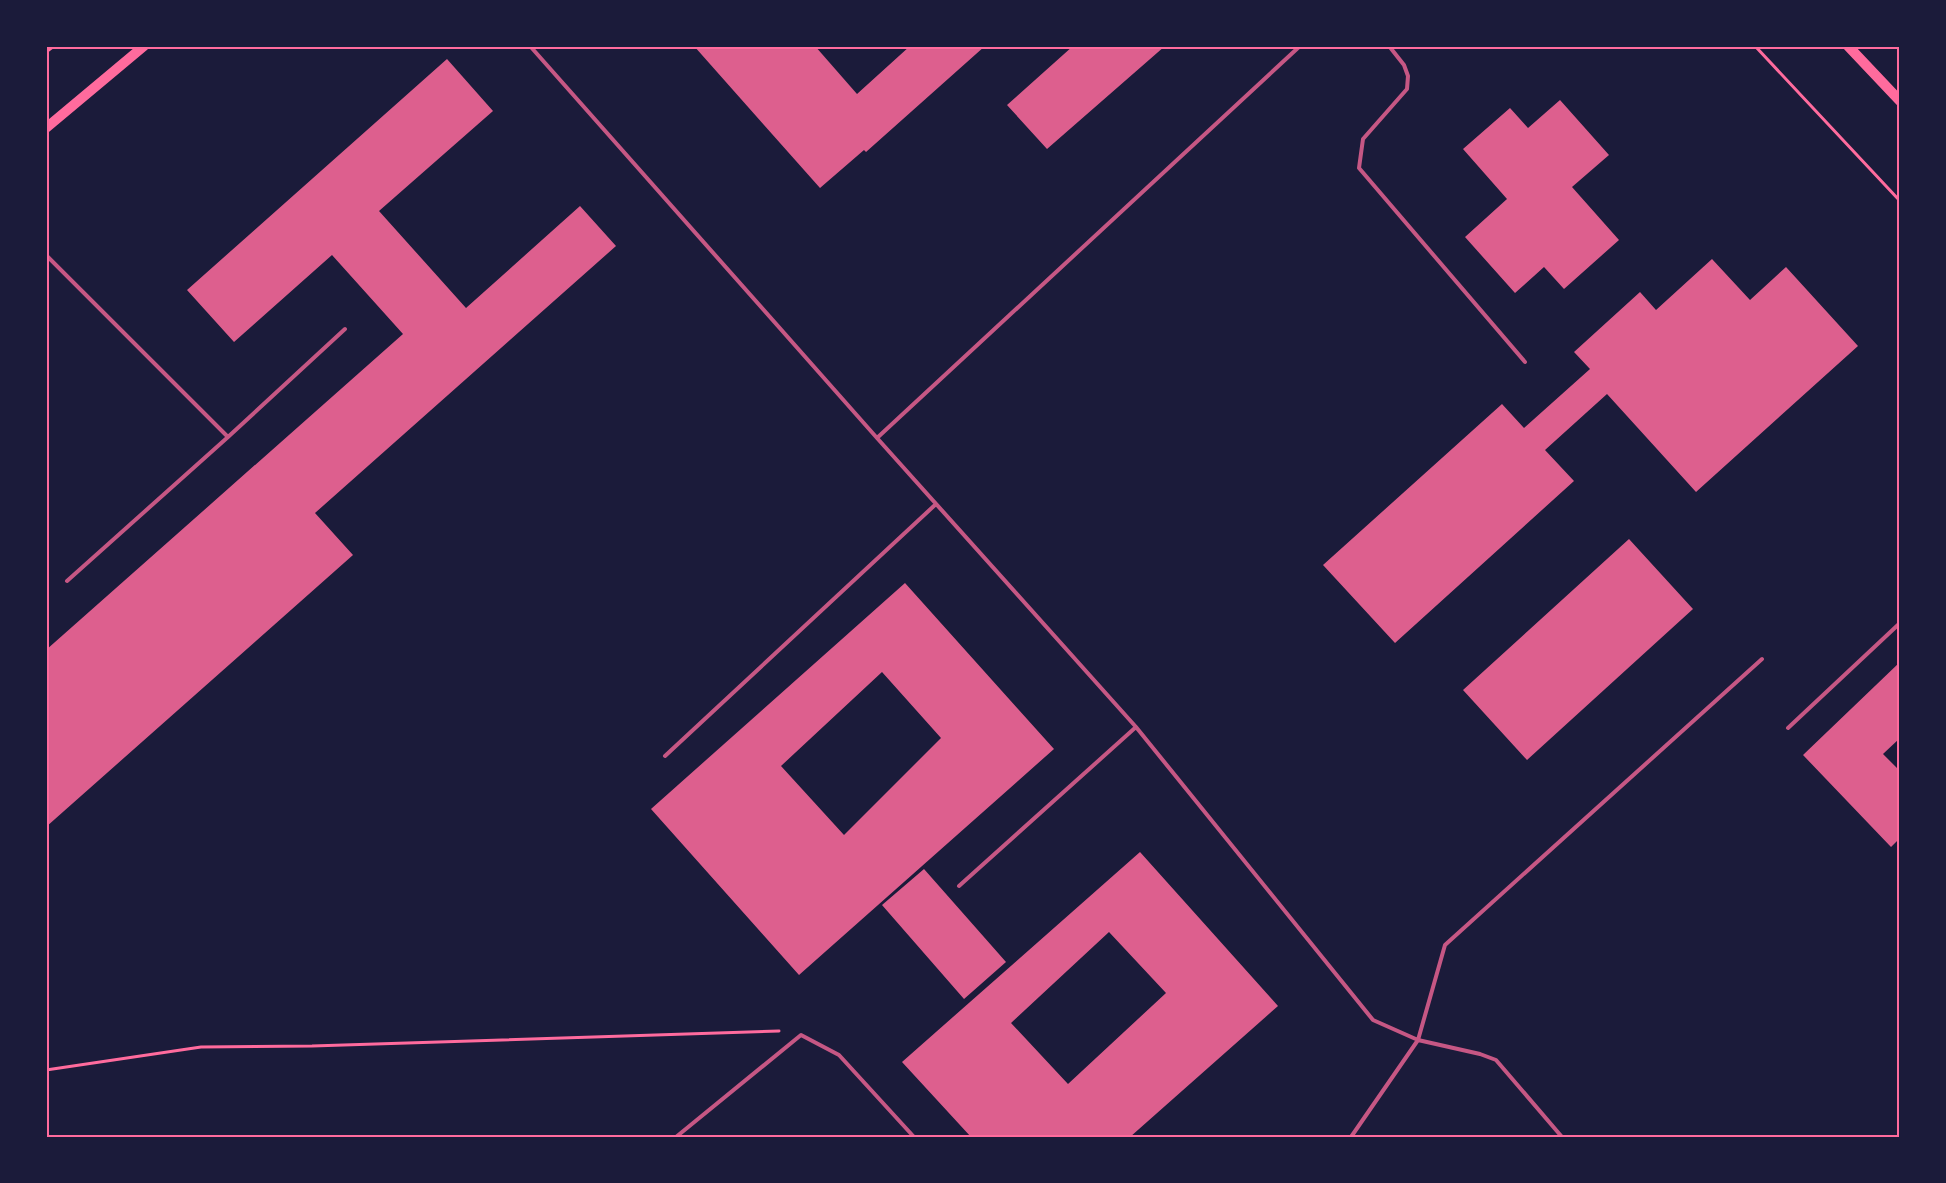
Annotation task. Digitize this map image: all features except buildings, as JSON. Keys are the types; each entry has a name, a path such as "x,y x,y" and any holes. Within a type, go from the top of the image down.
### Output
{"main road":[{"path":"46,128 144,46"},
{"path":"1848,46 1900,101"}],"lane":[{"path":"530,46 876,438 1136,727 1373,1020 1418,1040 1480,1054 1496,1060 1562,1137"},
{"path":"1289,46 1295,52"},
{"path":"876,438 1300,46"},
{"path":"1389,46 1404,65 1408,76 1407,89 1363,139 1359,168 1525,362"},
{"path":"46,255 228,437"},
{"path":"67,581 345,329"},
{"path":"665,756 936,504"},
{"path":"1788,728 1900,623"},
{"path":"1351,1137 1418,1040 1445,945 1762,659"},
{"path":"959,886 1136,727"},
{"path":"676,1137 800,1035 839,1055 914,1137"}],"path":[{"path":"46,52 54,46"},
{"path":"1754,46 1900,201"},
{"path":"46,1070 201,1047 312,1046 775,1030 800,1035"}]}
